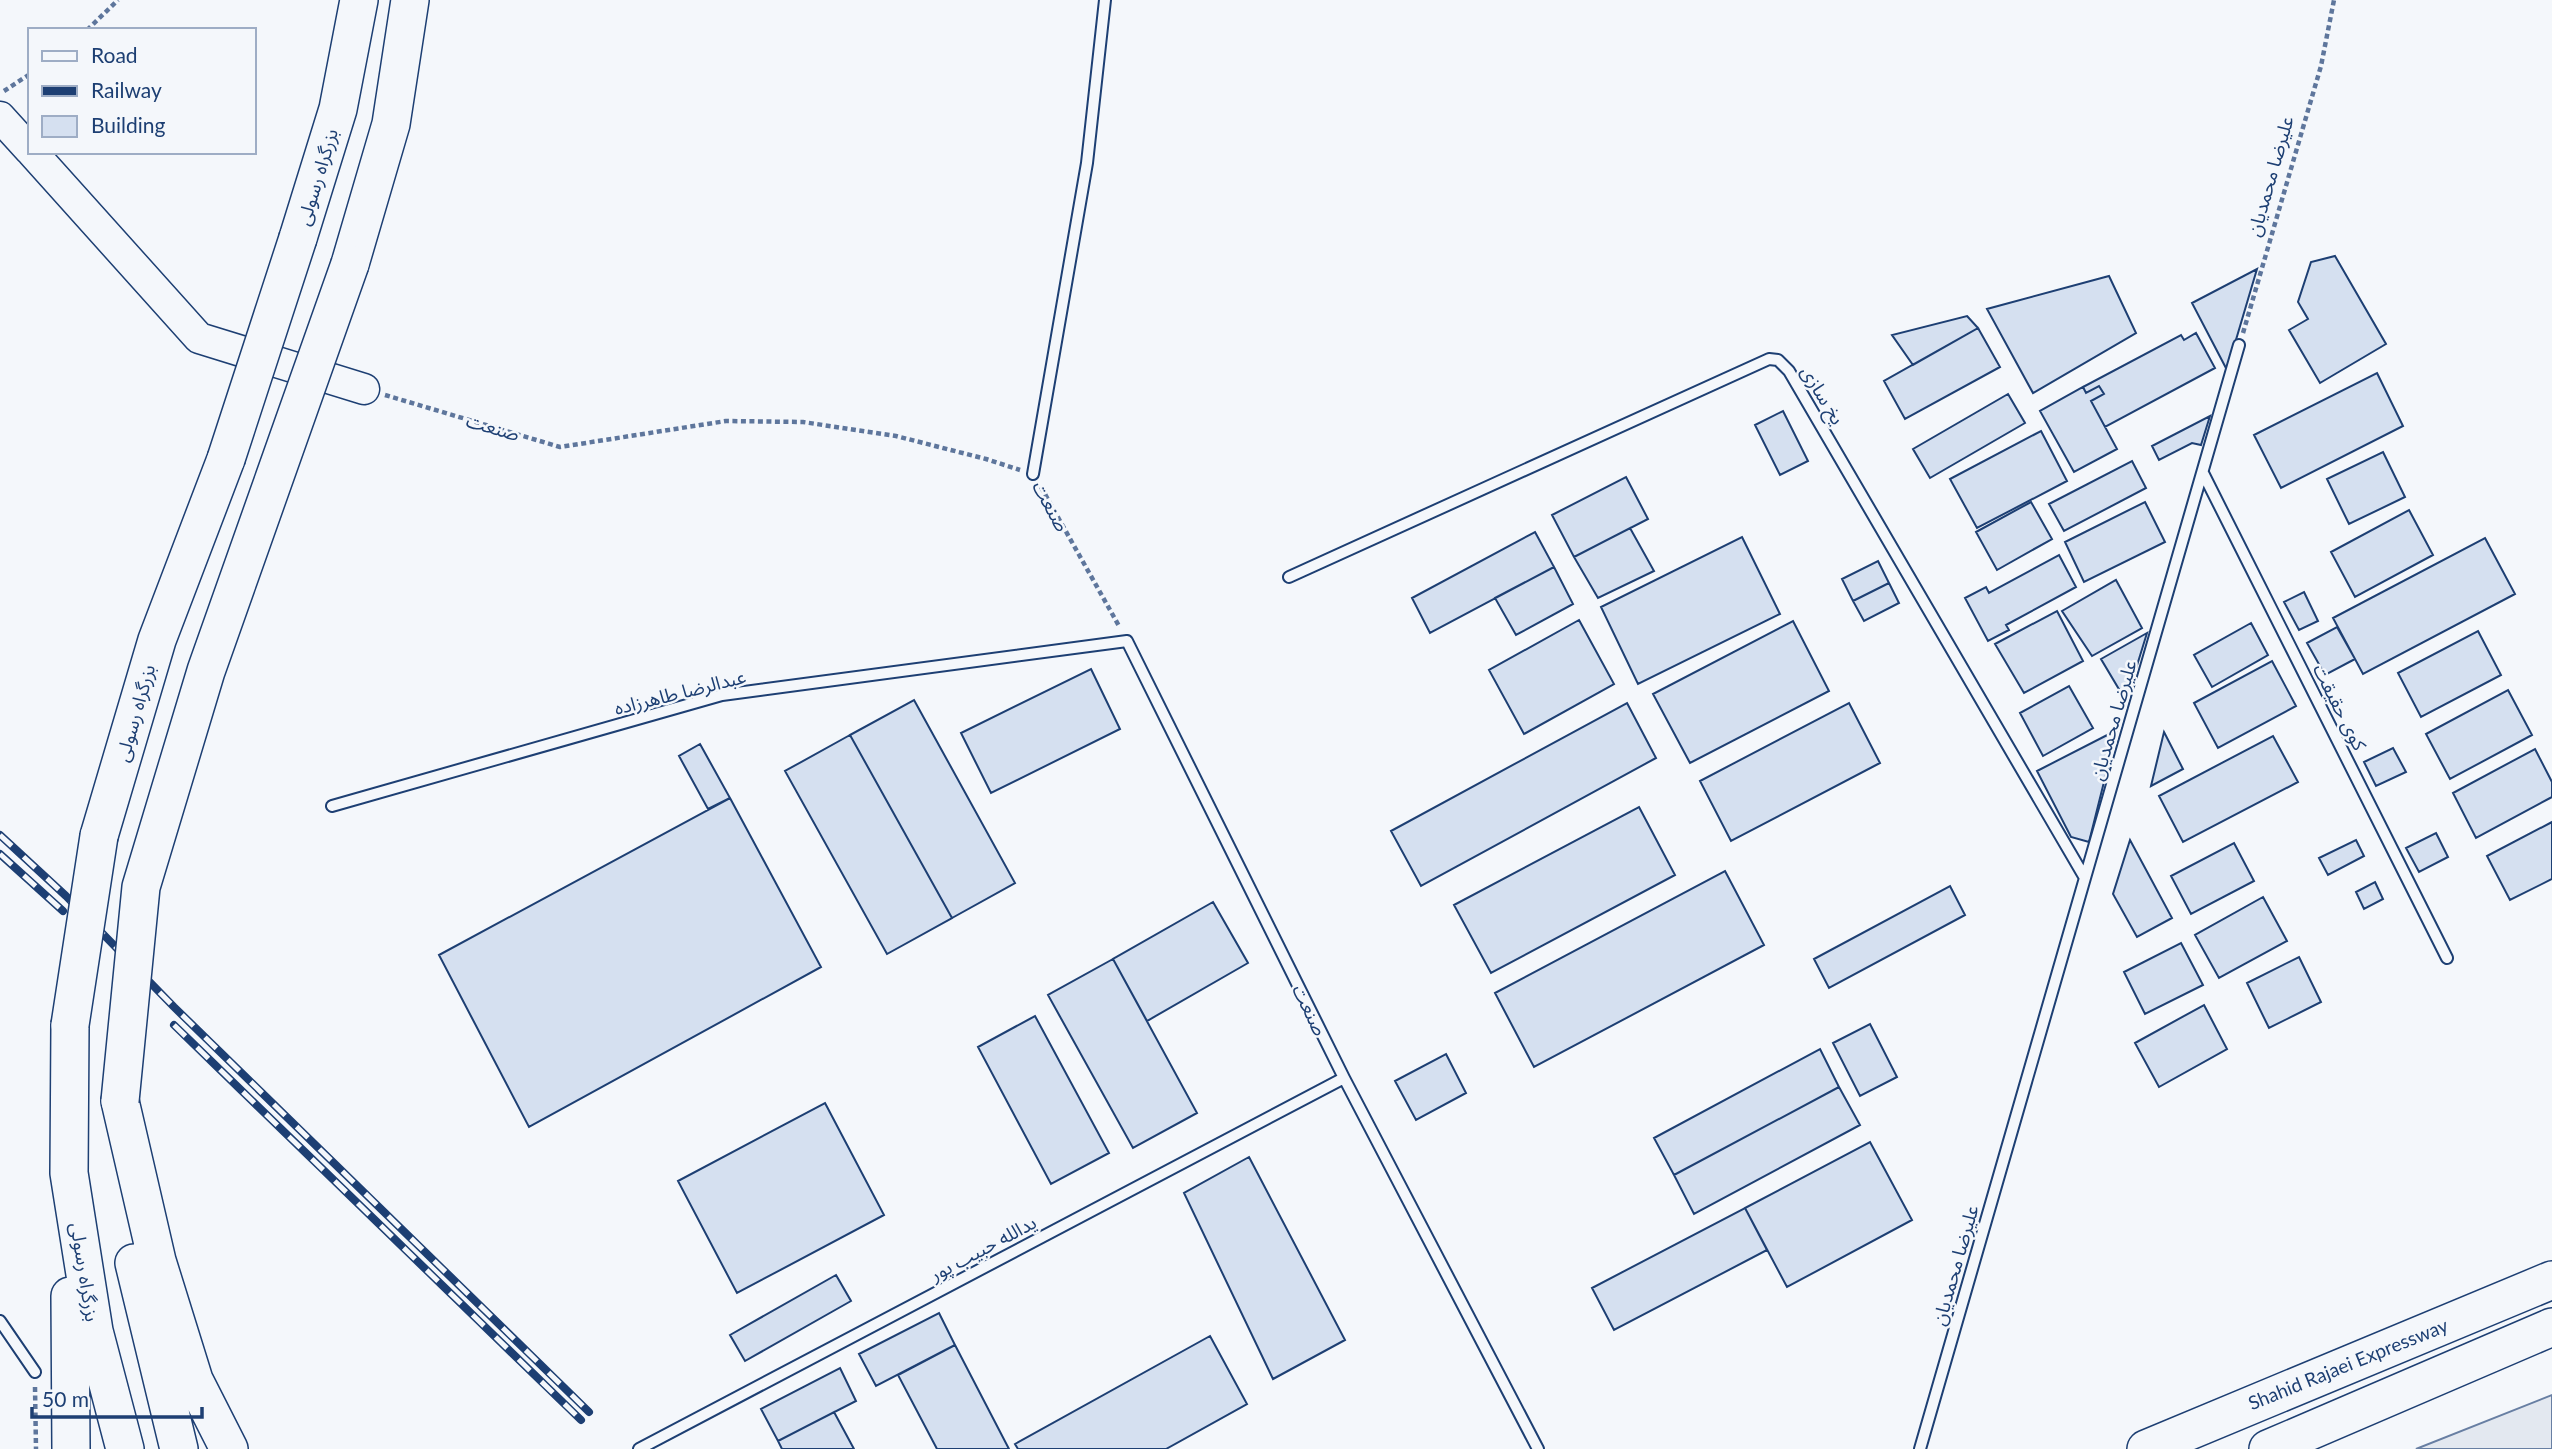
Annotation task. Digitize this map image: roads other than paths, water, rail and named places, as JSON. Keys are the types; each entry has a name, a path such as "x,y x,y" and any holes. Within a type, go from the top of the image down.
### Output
{"highway":[{"name":"بزرگراه رسولی","path":"125,1449 94,1331 69,1173 71,1025 99,836 156,640 226,458 298,238 338,109 359,0"},
{"path":"179,1449 134,1263 120,1101 141,887 206,671 350,264 391,124 410,0"},
{"path":"120,1101 161,1274 194,1380 229,1449"},
{"path":"69,1173 71,1449"},
{"name":"Shahid Rajaei Expressway","path":"2146,1449 2552,1280"},
{"path":"2268,1449 2552,1327"}],"street":[{"path":"0,117 28,148"},
{"path":"34,154 200,338 364,389"}],"lane":[{"path":"1033,474 1087,163 1105,0"},
{"name":"علیرضا محمدیان","path":"1920,1449 2239,345"},
{"name":"یخ سازی","path":"1289,577 1769,359 1778,360 1796,383 2085,878"},
{"name":"کوی حقیقت","path":"2203,473 2447,958"},
{"name":"عبدالرضا طاهرزاده","path":"332,806 722,695 1127,641"},
{"name":"صنعت","path":"1127,641 1344,1078 1538,1449"},
{"name":"یدالله حبیب پور","path":"639,1449 1344,1078"},
{"path":"0,1321 35,1372"}],"railway":[{"path":"0,835 66,896 174,1007 589,1412"},
{"path":"0,854 63,911"},
{"path":"174,1025 581,1420"}]}
